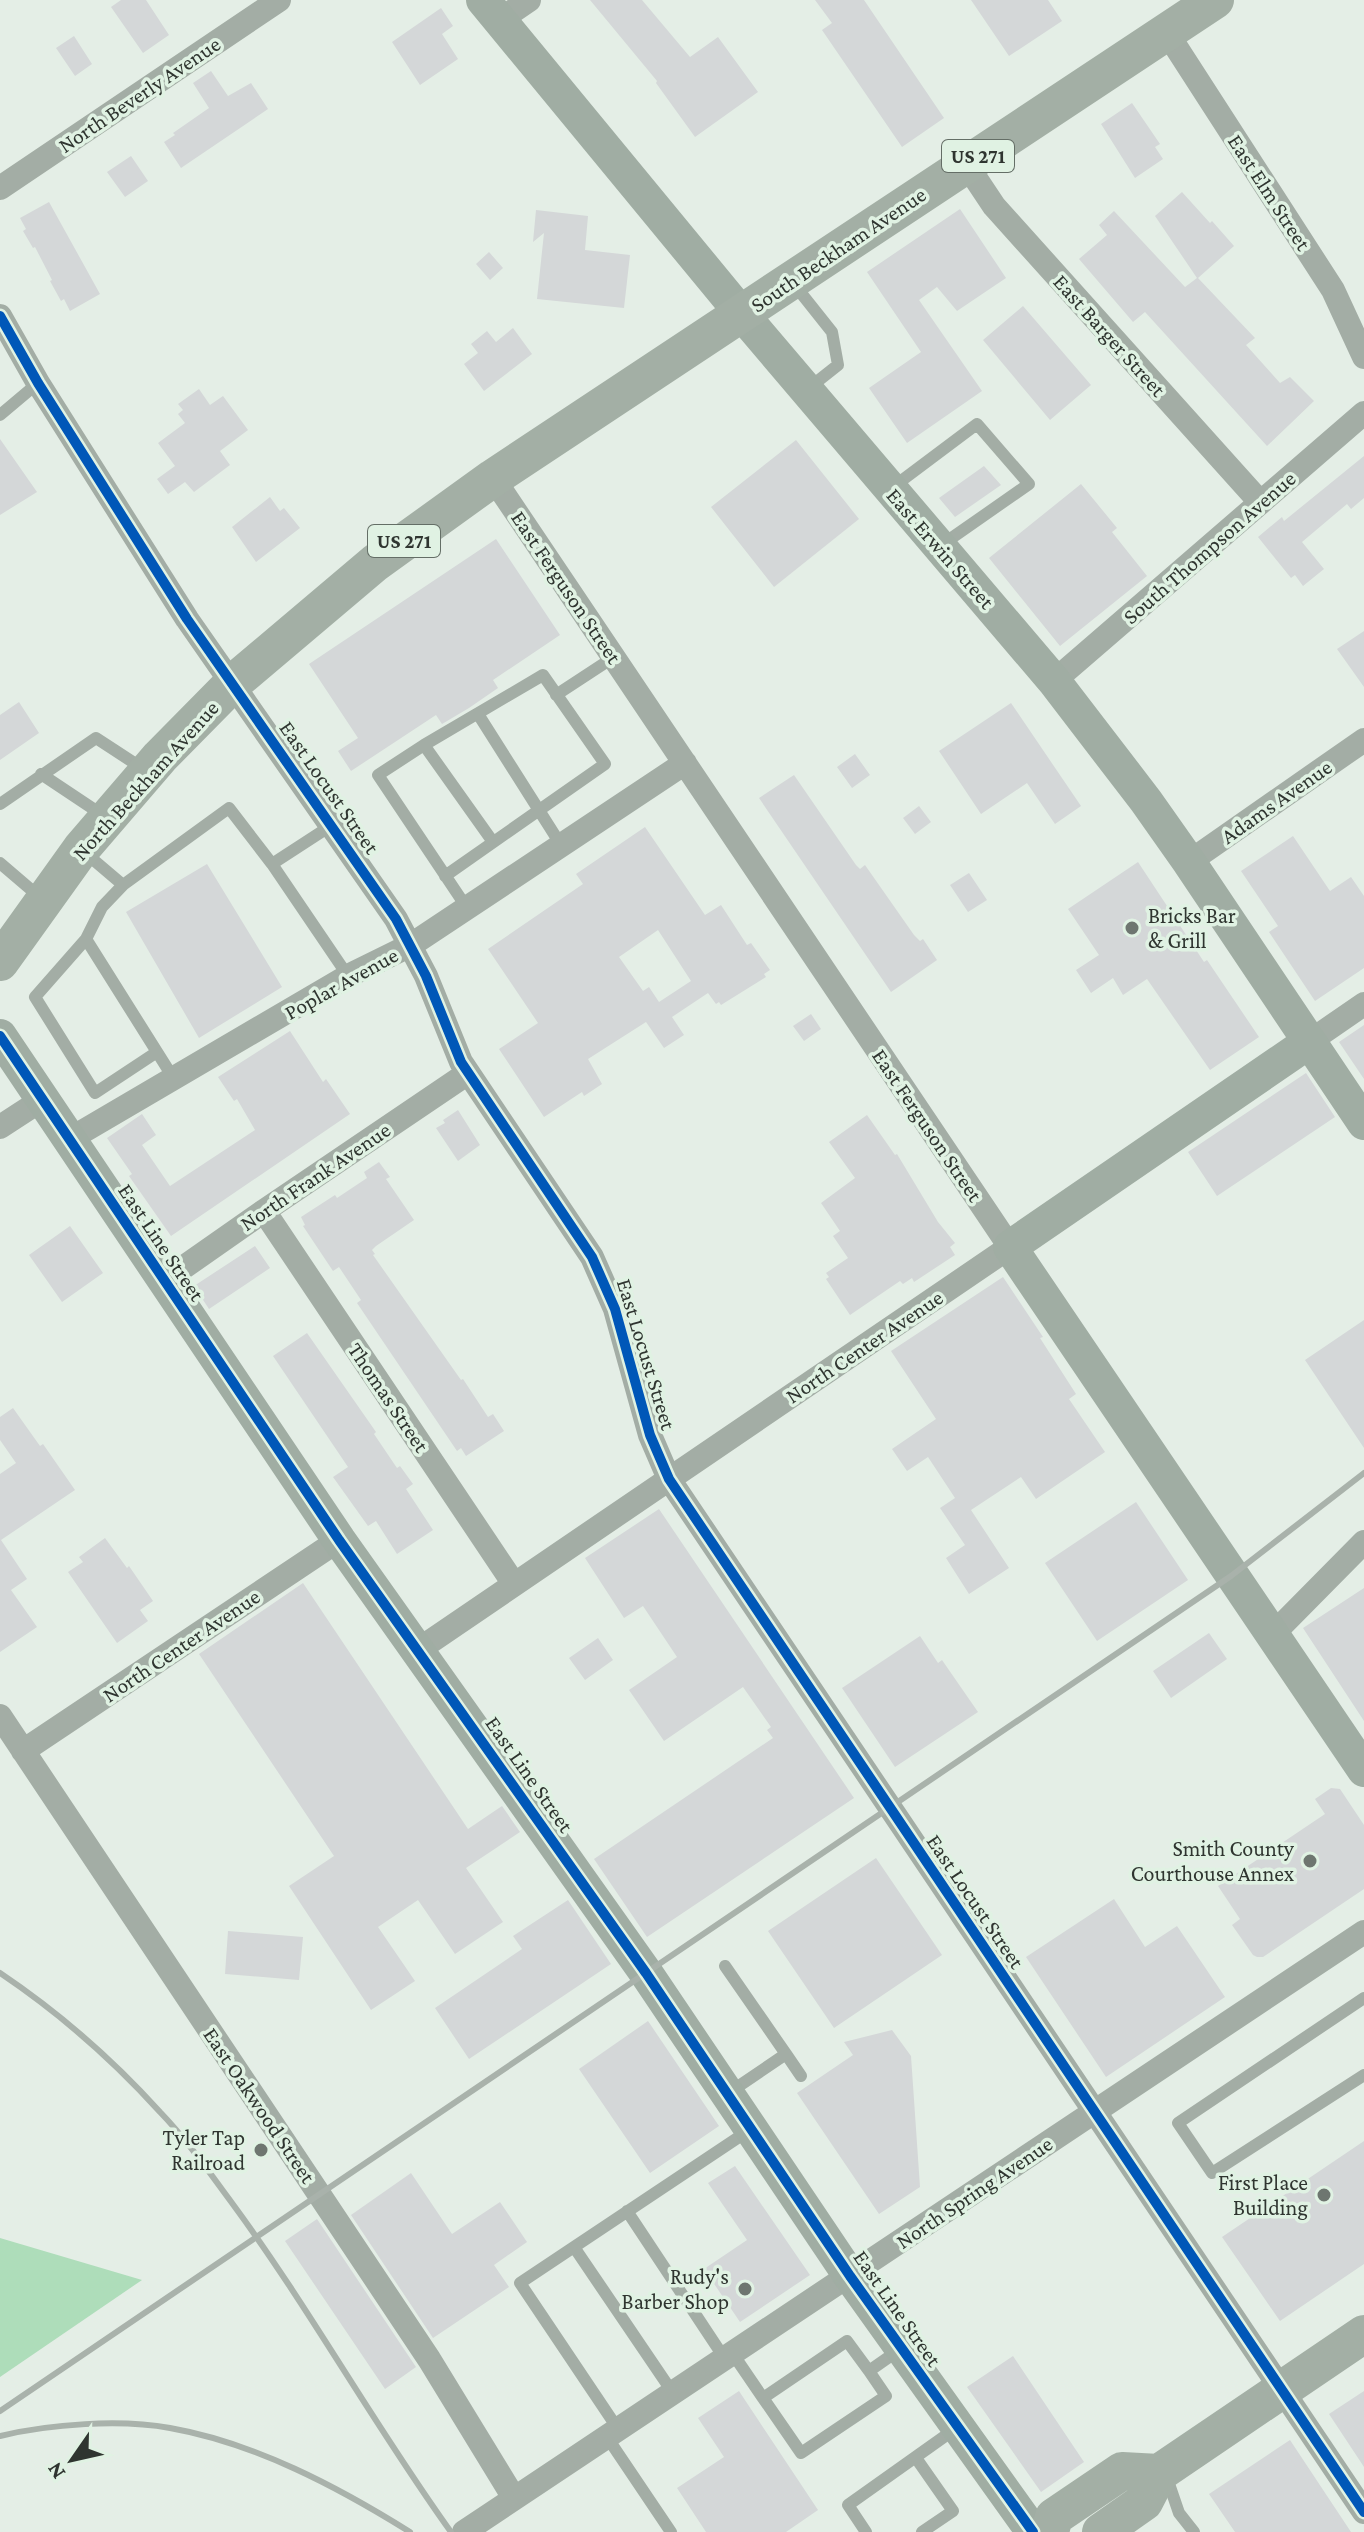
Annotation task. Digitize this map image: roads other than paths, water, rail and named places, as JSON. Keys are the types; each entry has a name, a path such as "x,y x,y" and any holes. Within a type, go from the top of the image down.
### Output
{"main road":[{"name":"South Beckham Avenue","path":"741,313 1215,0"},
{"name":"East Erwin Street","path":"491,10 741,313 1054,681 1189,862 1364,1123"},
{"name":"North Beckham Avenue","path":"0,962 81,849 147,771 233,683 375,563 493,478 741,313"},
{"name":"East Line Street","path":"0,1036 339,1540 646,1973 850,2276 1033,2532"},
{"name":"North Center Avenue","path":"1010,1247 1309,1042"},
{"name":"East Ferguson Street","path":"1010,1247 1364,1770"},
{"path":"1101,2532 1144,2502 1162,2472 1364,2334"},
{"path":"1050,2532 1054,2517 1122,2471 1162,2472"}],"street":[{"name":"North Beverly Avenue","path":"0,188 279,0"},
{"path":"491,10 529,0"},
{"name":"East Elm Street","path":"1167,33 1333,290 1364,357"},
{"name":"East Barger Street","path":"966,164 994,206 1260,502"},
{"name":"East Locust Street","path":"0,316 38,383 187,619 380,895 411,945 468,1073 592,1257 615,1309 650,1435 669,1479 1364,2512"},
{"name":"South Thompson Avenue","path":"1054,681 1364,413"},
{"name":"East Ferguson Street","path":"493,478 1010,1247"},
{"name":"Adams Avenue","path":"1189,862 1364,740"},
{"name":"Poplar Avenue","path":"70,1139 348,976 411,945 685,763"},
{"path":"1309,1042 1364,1004"},
{"name":"North Frank Avenue","path":"164,1281 468,1073"},
{"path":"0,1127 43,1099"},
{"name":"Thomas Street","path":"264,1211 514,1584"},
{"name":"North Center Avenue","path":"418,1650 1010,1247"},
{"name":"North Center Avenue","path":"23,1751 339,1540"},
{"path":"1272,1635 1364,1542"},
{"name":"East Oakwood Street","path":"0,1716 429,2359 514,2498"},
{"name":"North Spring Avenue","path":"464,2532 1364,1932"}],"lane":[{"path":"790,280 832,332 838,365 806,390"},
{"path":"0,415 38,383"},
{"path":"891,489 977,424 1029,484 940,546"},
{"path":"556,695 614,657"},
{"path":"445,876 605,764 543,675 378,775 445,876 467,908"},
{"path":"478,714 561,845"},
{"path":"0,804 96,738 147,771"},
{"path":"424,745 493,842"},
{"path":"41,774 107,818"},
{"path":"157,1052 95,1093 35,997 86,939 102,907 123,885 229,808 272,864 348,976"},
{"path":"272,864 332,825"},
{"path":"81,849 123,885"},
{"path":"2,867 45,901"},
{"path":"86,939 174,1079"},
{"path":"725,1966 801,2076"},
{"path":"1364,1998 1178,2123 1212,2173 1364,2075"},
{"path":"727,2094 786,2054"},
{"path":"671,2532 520,2283 751,2129"},
{"path":"627,2211 729,2357 763,2398 801,2453 886,2396 847,2341 763,2398"},
{"path":"574,2247 673,2393"},
{"path":"869,2371 902,2348"},
{"path":"866,2532 848,2505 958,2427"},
{"path":"916,2458 953,2511 922,2532"},
{"path":"1162,2472 1179,2513 1194,2532"}],"railway":[{"path":"0,2411 1231,1576 1364,1473"},
{"path":"0,1973 64,2020 104,2055 189,2145 261,2243 451,2532"},
{"path":"0,2436 41,2428 107,2423 150,2425 202,2435 295,2469 410,2532"}],"place":[{"name":"Bricks Bar & Grill","path":"1132,928"},
{"name":"Smith County Courthouse Annex","path":"1310,1861"},
{"name":"Tyler Tap Railroad","path":"261,2150"},
{"name":"First Place Building","path":"1324,2195"},
{"name":"Rudy's Barber Shop","path":"745,2289"}]}
